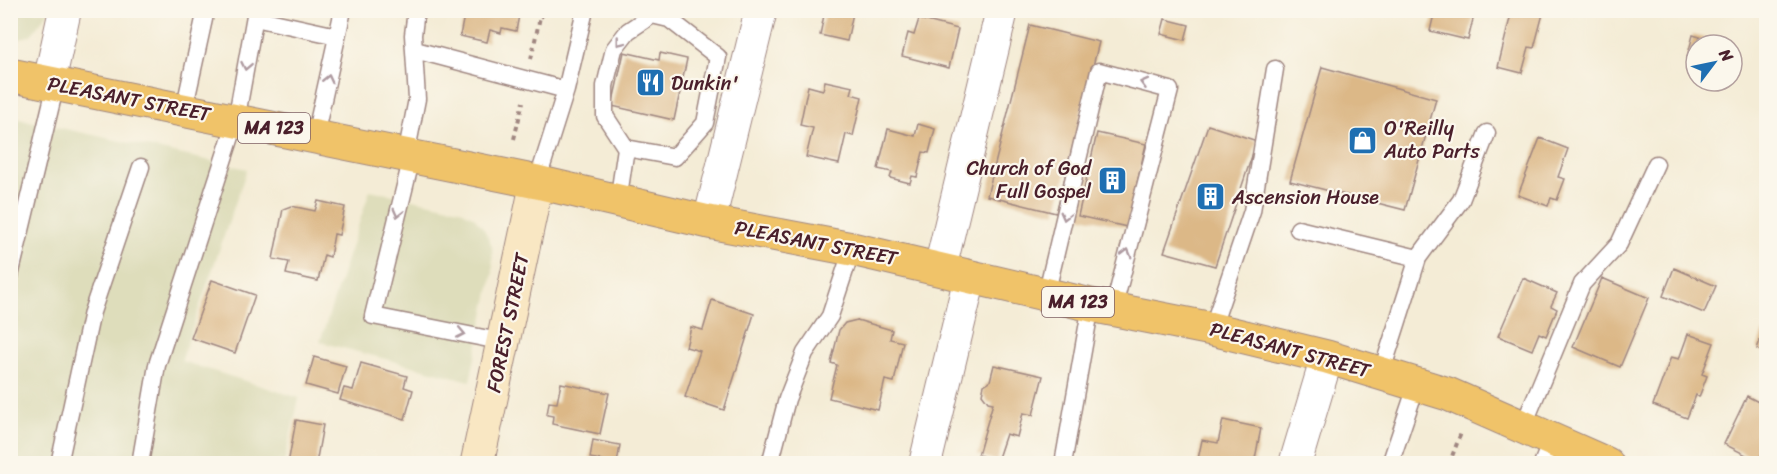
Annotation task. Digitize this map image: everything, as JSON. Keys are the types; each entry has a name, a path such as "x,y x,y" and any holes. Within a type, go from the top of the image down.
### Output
{"highway":[{"name":"PLEASANT STREET","path":"10,75 537,182 709,222 852,249 1102,308 1212,329 1327,357 1448,394 1539,443 1602,462"}],"main road":[{"name":"FOREST STREET","path":"477,464 537,182"}],"street":[{"path":"52,84 65,10"},
{"path":"709,222 729,83 761,10"},
{"path":"925,464 955,273 1002,10"},
{"path":"1295,464 1327,357"}],"lane":[{"path":"184,110 206,10"},
{"path":"315,136 343,10"},
{"path":"416,10 417,99 409,156 373,316 504,342"},
{"path":"537,182 566,90 585,10"},
{"path":"140,464 156,365 236,121 256,14 337,36"},
{"path":"618,202 626,148 605,116 605,86 614,49 628,32 652,15 669,19 718,57 729,83 705,123 675,157 626,148"},
{"path":"415,50 566,90"},
{"path":"1212,329 1252,211 1275,69"},
{"path":"1046,295 1100,71 1170,90 1102,308 1063,464"},
{"path":"10,276 52,84"},
{"path":"1381,374 1418,258 1461,200 1487,133"},
{"path":"1539,443 1582,284 1619,244 1656,164"},
{"path":"59,464 92,312 141,167"},
{"path":"1298,230 1418,258"},
{"path":"770,464 787,399 805,353 830,316 852,249"},
{"path":"1390,464 1417,384"}],"path":[{"path":"531,61 540,17 537,10"},
{"path":"540,17 548,10"},
{"path":"514,140 524,93"},
{"path":"1449,464 1462,432"}],"shaded area":[{"path":"11,11 49,11 31,35 18,40 11,39"},
{"path":"11,117 247,169 181,361 299,398 284,463 11,464"},
{"path":"370,190 459,209 474,217 484,229 492,246 493,273 470,381 320,342"}],"building":[{"path":"465,10 520,10 516,31 502,28 501,33 490,30 487,42 460,36"},
{"path":"825,10 853,13 847,41 820,35"},
{"path":"1435,10 1475,11 1468,40 1430,31"},
{"path":"1512,10 1544,10 1534,48 1529,47 1522,73 1498,67"},
{"path":"919,19 958,29 949,68 902,56 908,33 914,35"},
{"path":"1165,19 1189,25 1185,40 1161,34"},
{"path":"1030,25 1099,42 1056,213 987,196"},
{"name":"Dunkin'","path":"624,52 659,60 660,53 687,59 674,120 612,106"},
{"name":"O'Reilly Auto Parts","path":"1322,67 1436,99 1405,210 1290,181"},
{"path":"825,81 853,87 851,94 862,97 853,136 846,134 839,164 806,157 813,128 800,125 808,86 823,90"},
{"path":"918,124 935,129 929,153 923,152 917,177 912,176 910,183 890,178 892,172 878,169 888,129 915,136"},
{"name":"Ascension House","path":"1208,125 1257,141 1215,266 1164,252"},
{"name":"Church of God Full Gospel","path":"1097,133 1146,144 1127,227 1078,216"},
{"path":"1540,138 1568,149 1558,177 1565,179 1557,200 1551,198 1548,206 1518,195"},
{"path":"318,201 345,207 339,235 334,234 330,257 324,255 318,281 286,274 289,262 273,259 283,209 291,206 315,211"},
{"path":"1674,268 1716,286 1704,313 1663,296"},
{"path":"1523,278 1557,293 1551,306 1557,309 1546,336 1539,333 1532,350 1498,336"},
{"path":"1602,278 1649,298 1620,367 1573,347"},
{"path":"212,280 255,295 235,353 191,338"},
{"path":"712,300 754,314 724,410 685,397 700,351 686,347 691,327 703,330"},
{"path":"857,320 892,330 890,339 903,342 894,382 885,380 878,410 829,398 837,365 831,363 839,330 845,323"},
{"path":"1763,332 1766,333 1766,353 1757,349"},
{"path":"1688,334 1714,343 1702,374 1707,376 1699,397 1696,395 1687,418 1653,405 1671,357 1679,359"},
{"path":"314,357 346,366 338,394 306,385"},
{"path":"361,363 407,376 404,387 413,390 405,419 340,400 344,388 353,390"},
{"path":"994,365 1043,376 1033,415 1023,413 1017,437 1006,434 997,461 978,455 993,403 988,402 982,394 984,385 990,381"},
{"path":"561,383 609,393 600,434 552,424 553,416 547,415 549,402 557,403"},
{"path":"1747,396 1766,406 1766,445 1758,461 1724,444"},
{"path":"296,420 323,425 316,464 288,464"},
{"path":"1223,420 1261,428 1254,464 1197,464 1202,440 1218,443"},
{"path":"593,440 620,445 617,463 590,458"}],"place":[{"name":"Dunkin'","path":"650,83"},
{"name":"O'Reilly Auto Parts","path":"1363,140"},
{"name":"Church of God Full Gospel","path":"1112,180"},
{"name":"Ascension House","path":"1211,197"}]}
